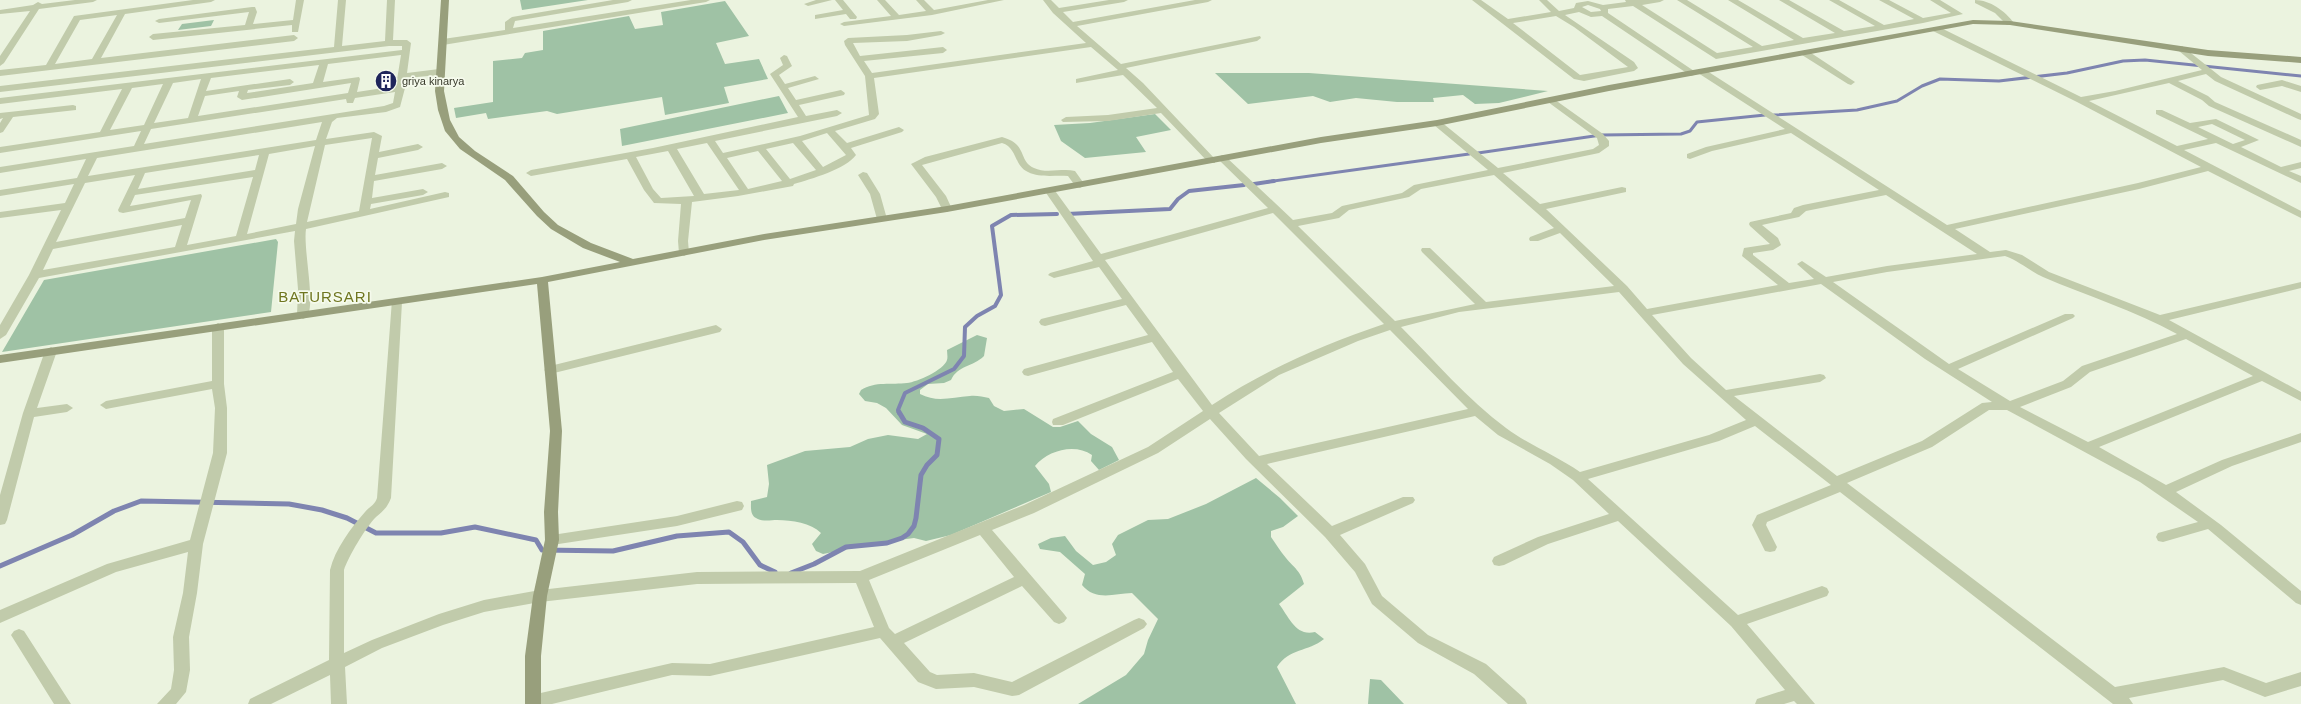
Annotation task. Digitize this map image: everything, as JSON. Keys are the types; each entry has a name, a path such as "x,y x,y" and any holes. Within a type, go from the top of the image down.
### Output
{"main road":[{"path":"445,0 443,42 430,73 438,84 444,120 459,144 509,179 544,218 560,232 586,245 635,263"},
{"path":"0,359 542,280 764,237 947,209 1321,140 1437,123 1691,73 1984,21 2010,23 2182,49 2240,56 2301,60"},
{"path":"533,703 533,656 540,596 552,540 556,431 542,280"}],"street":[{"path":"0,63 41,0"},
{"path":"0,12 93,0"},
{"path":"49,67 78,18 168,3 211,0"},
{"path":"292,54 300,0"},
{"path":"338,49 342,0"},
{"path":"389,43 390,0"},
{"path":"509,32 509,22 512,19 628,0"},
{"path":"443,42 706,0"},
{"path":"808,4 828,0"},
{"path":"839,0 857,23"},
{"path":"881,0 897,18"},
{"path":"920,0 932,13"},
{"path":"844,24 932,13 1000,0"},
{"path":"1049,0 1056,11 1140,85 1163,110 1217,160 1275,209 1393,325 1477,411 1503,432 1555,461 1578,477 1736,622 1802,698"},
{"path":"1056,11 1124,0"},
{"path":"1072,25 1208,0"},
{"path":"1476,0 1577,77 1584,78 1634,68 1631,64 1556,13 1546,3 1543,9 1544,16"},
{"path":"1603,10 1629,2 1660,0"},
{"path":"1681,0 1760,48"},
{"path":"1732,0 1801,41"},
{"path":"1783,0 1843,34"},
{"path":"1833,0 1884,28"},
{"path":"1883,0 1922,21"},
{"path":"1629,2 1716,56 1958,14 1934,0"},
{"path":"1978,0 1998,11 2010,23"},
{"path":"130,74 153,38 168,3"},
{"path":"1506,22 1544,16 1579,4 1592,3 1691,73"},
{"path":"159,21 252,10 253,12 248,27"},
{"path":"95,62 123,11"},
{"path":"818,17 848,11"},
{"path":"1544,16 1555,20 1571,22"},
{"path":"153,38 296,22"},
{"path":"917,25 923,36"},
{"path":"1936,29 2080,100 2207,168 2301,215"},
{"path":"721,156 829,130 873,116 869,76 860,59 851,49 848,41 923,36 941,33"},
{"path":"0,73 294,38"},
{"path":"1079,81 1121,69 1257,38"},
{"path":"0,89 389,43 405,43 406,52 401,88 395,106 331,118 0,170"},
{"path":"869,76 1094,44"},
{"path":"2182,49 2202,67 2301,117"},
{"path":"860,59 943,50"},
{"path":"202,94 244,88 241,97 318,82 406,52"},
{"path":"1805,53 1851,82"},
{"path":"784,58 788,66 774,74 804,119"},
{"path":"0,101 324,62 358,68"},
{"path":"318,82 324,62"},
{"path":"2080,100 2171,81 2202,67"},
{"path":"347,114 358,68"},
{"path":"1702,71 1987,255"},
{"path":"402,76 430,73"},
{"path":"192,120 207,76"},
{"path":"783,87 815,79"},
{"path":"138,148 169,81"},
{"path":"2171,81 2205,98 2212,104 2301,144"},
{"path":"2260,88 2282,83 2301,89"},
{"path":"104,133 128,86"},
{"path":"0,150 401,88"},
{"path":"794,103 841,93"},
{"path":"1290,224 1335,216 1346,208 1405,195 1424,186 1461,180 1495,171 1596,151 1605,144 1596,133 1551,100"},
{"path":"0,116 73,108"},
{"path":"1066,120 1108,118 1163,110"},
{"path":"2160,112 2301,180"},
{"path":"531,173 671,147 837,113"},
{"path":"0,130 10,115"},
{"path":"303,315 304,288 299,241 304,209 322,143 324,129 331,118"},
{"path":"2189,126 2213,121 2254,140 2232,147"},
{"path":"791,122 798,138 822,171"},
{"path":"1437,123 1538,208 1623,288 1680,355 1724,394 1756,421 2119,699 2224,673 2265,690 2301,679"},
{"path":"630,155 656,200 662,202 701,198 789,184 850,158 851,156 845,147 829,130"},
{"path":"845,147 900,130"},
{"path":"1690,156 1709,149 1793,130"},
{"path":"0,193 80,182 375,135 377,136 364,213"},
{"path":"709,139 745,192"},
{"path":"947,209 941,196 916,164 928,159 1002,140 1007,140 1016,148 1028,170 1050,174 1071,173 1080,185"},
{"path":"2174,150 2216,140"},
{"path":"374,156 418,147"},
{"path":"671,147 701,198"},
{"path":"760,147 789,184"},
{"path":"240,239 257,173 265,152"},
{"path":"0,335 5,316 34,275 92,155"},
{"path":"2280,170 2301,165"},
{"path":"369,179 442,166"},
{"path":"1946,228 2139,186 2207,168"},
{"path":"141,172 122,210 197,196"},
{"path":"130,193 257,173"},
{"path":"863,175 875,194 882,219"},
{"path":"180,249 201,182"},
{"path":"1049,190 1098,261 1211,413 1330,533 1360,568 1377,600 1423,639 1480,669 1519,704"},
{"path":"1538,208 1622,190"},
{"path":"365,202 427,191 432,193 433,198"},
{"path":"1788,288 1748,256 1748,250 1769,248 1776,245 1774,240 1754,224 1795,215 1798,210 1803,208 1890,191"},
{"path":"34,275 302,228 445,195"},
{"path":"684,253 683,242 687,199"},
{"path":"0,215 67,206"},
{"path":"1054,275 1275,209"},
{"path":"47,247 188,221"},
{"path":"1534,239 1560,229"},
{"path":"1426,250 1484,306"},
{"path":"1644,313 1788,288 1825,280 1987,255 2012,254 2044,274 2159,319 2261,377 2301,397"},
{"path":"1802,264 1877,320 1948,369 2009,406 2087,447 2165,491 2209,524 2301,599"},
{"path":"2159,319 2258,294 2301,285"},
{"path":"256,704 377,644 450,616 484,606 540,596 626,584 697,578 861,577 983,529 1029,509 1153,450 1250,386 1275,372 1354,338 1393,325 1437,314 1484,306 1623,288"},
{"path":"1045,322 1128,301"},
{"path":"339,704 336,639 337,570 340,558 351,540 371,514 381,507 384,498 396,302"},
{"path":"1948,369 2069,316"},
{"path":"165,704 176,696 178,692 182,670 181,637 190,594 196,544 220,453 222,408 218,384 218,327"},
{"path":"550,370 716,329"},
{"path":"1770,547 1759,525 1762,519 1927,444 1986,406 2009,406 2067,384 2086,369 2187,334"},
{"path":"1028,372 1155,337"},
{"path":"0,520 29,413 51,351"},
{"path":"1058,422 1181,373"},
{"path":"2087,447 2261,377"},
{"path":"1724,394 1820,378"},
{"path":"106,405 218,384"},
{"path":"29,413 67,408"},
{"path":"1258,461 1477,411"},
{"path":"1578,477 1714,438 1756,421"},
{"path":"2165,491 2227,463 2299,440"},
{"path":"1330,533 1408,500"},
{"path":"552,540 677,521 738,506"},
{"path":"1499,561 1540,540 1620,515"},
{"path":"2162,537 2209,524"},
{"path":"983,529 1024,579 1059,618"},
{"path":"0,617 112,568 196,544"},
{"path":"861,577 888,636 918,672 928,679 936,682 974,680 1012,689 1019,688 1139,624"},
{"path":"533,703 672,669 710,670 888,636 1024,579"},
{"path":"1736,622 1822,592"},
{"path":"19,635 62,704"},
{"path":"1764,704 1802,698"}],"green space":[{"path":"520,0 588,0 522,10"},
{"path":"725,1 749,36 716,43 725,64 759,59 768,79 724,87 729,103 665,115 662,97 557,114 547,111 488,119 486,113 456,118 454,108 493,102 493,61 522,58 525,53 543,50 543,31 629,16 635,29 663,25 661,12"},
{"path":"214,20 211,26 178,30 182,24"},
{"path":"1215,73 1309,73 1548,91 1499,103 1475,104 1463,95 1433,98 1434,102 1397,102 1356,98 1330,102 1313,96 1248,104"},
{"path":"779,96 788,113 622,146 620,129"},
{"path":"1155,114 1171,130 1136,137 1146,152 1085,158 1061,141 1054,125 1090,123"},
{"path":"276,239 278,242 271,312 2,352 44,280"},
{"path":"977,335 987,338 984,356 980,360 958,371 951,380 944,383 928,384 920,390 920,394 926,397 939,399 972,396 989,398 994,406 1004,411 1024,409 1053,427 1060,427 1078,421 1091,434 1112,447 1119,460 1099,470 1091,461 1092,455 1085,451 1070,449 1054,452 1040,460 1035,466 1049,484 1051,492 951,535 926,541 914,538 884,542 823,554 816,551 812,544 821,533 807,524 795,521 764,520 754,517 751,511 751,501 767,497 769,484 767,465 805,451 850,447 868,439 888,435 918,439 927,434 902,425 886,408 877,403 865,401 859,394 861,390 872,385 907,383 923,378 941,368 945,364 947,359 947,350"},
{"path":"1256,478 1280,498 1298,516 1283,527 1271,531 1271,537 1299,573 1304,584 1279,604 1298,629 1308,633 1315,632 1324,639 1312,646 1287,656 1277,667 1296,704 1078,704 1126,675 1144,654 1148,640 1158,619 1132,593 1099,595 1087,590 1082,585 1085,574 1060,552 1040,549 1038,544 1051,538 1065,536 1076,551 1093,565 1106,562 1116,555 1112,544 1118,535 1148,520 1168,519 1206,504"},
{"path":"1370,679 1381,680 1404,704 1368,704"}],"waterway":[{"path":"1774,115 1857,110 1897,101 1922,86 1940,79 1999,81 2067,73 2123,61 2145,60 2301,76"},
{"path":"1478,153 1601,135 1681,134 1690,131 1697,122 1765,115"},
{"path":"1271,181 1469,154"},
{"path":"1254,184 1271,181"},
{"path":"1267,182 1271,181"},
{"path":"1067,214 1170,209 1178,199 1189,191 1244,185"},
{"path":"899,413 898,410 905,393 954,369 964,356 965,327 977,316 995,306 1001,295 992,226 1011,215 1057,214"},
{"path":"791,573 814,564 846,547 887,543 902,538 908,534 914,526 921,475 927,465 937,455 939,439 923,428 905,422 899,412"},
{"path":"0,566 72,535 114,511 141,501 289,504 322,510 347,518 376,533 441,533 475,527 536,540 542,550 613,551 677,536 729,532 743,542 760,565 775,572"}],"place":[{"name":"griya kinarya","path":"386,81"}],"district":[{"name":"BATURSARI","path":"325,297"}]}
